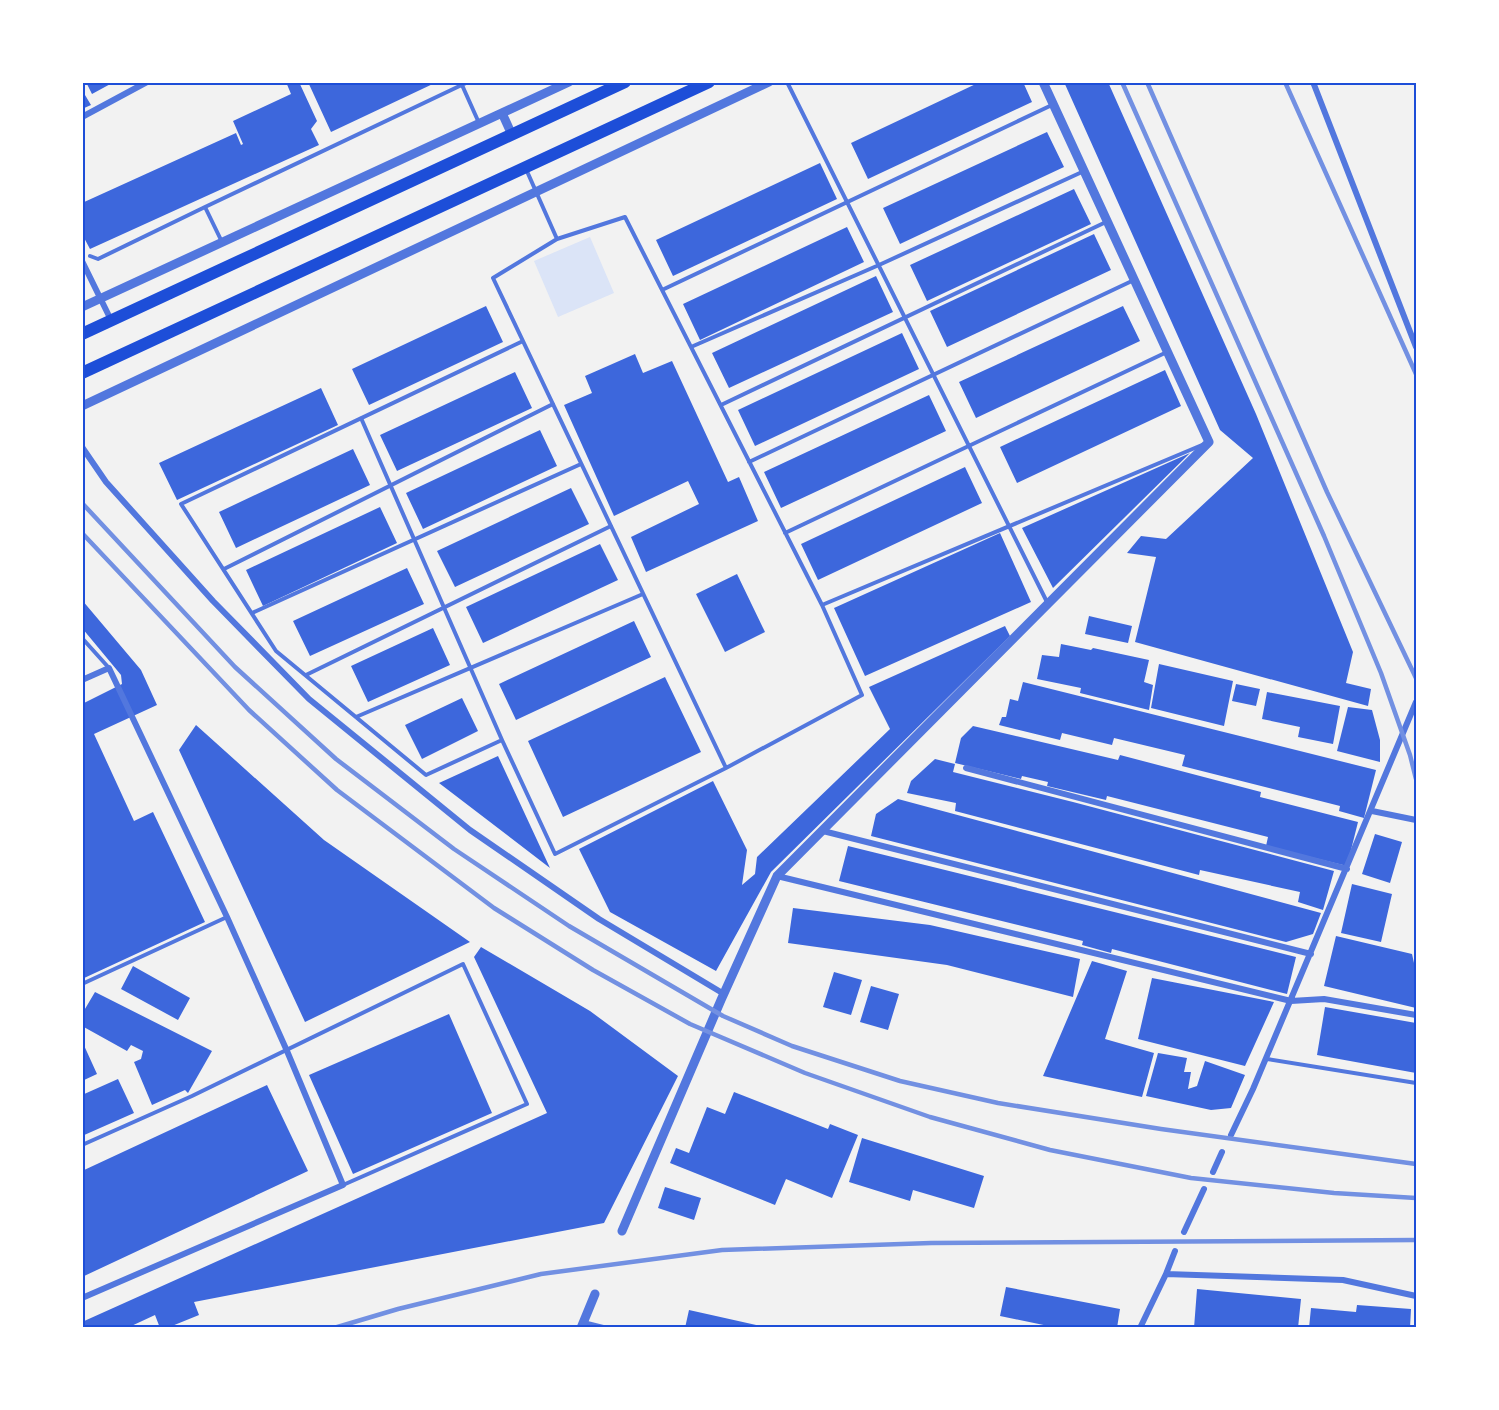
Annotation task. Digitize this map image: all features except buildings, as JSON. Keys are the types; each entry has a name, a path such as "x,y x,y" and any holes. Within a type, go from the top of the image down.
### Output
{"highway":[{"path":"82,334 625,82"},
{"path":"82,373 526,169 709,82"}],"street":[{"path":"82,117 147,82"},
{"path":"82,307 569,82"},
{"path":"82,406 769,82"},
{"path":"622,1231 777,876 1209,442 1043,82"},
{"path":"1312,82 1416,347"},
{"path":"502,113 512,135"},
{"path":"82,261 111,322"},
{"path":"82,447 106,482 190,575 309,699 470,830 599,919 724,994"},
{"path":"82,680 108,668 228,917 343,1185 82,1298"},
{"path":"1231,1134 1291,1001 1416,702"},
{"path":"966,768 1347,869"},
{"path":"1372,811 1416,820"},
{"path":"823,831 1311,954"},
{"path":"777,876 1291,1001 1323,999 1416,1015"},
{"path":"1213,1172 1222,1152"},
{"path":"1184,1232 1204,1189"},
{"path":"1140,1328 1175,1251"},
{"path":"1166,1274 1343,1280 1416,1296"},
{"path":"595,1294 582,1325 603,1328"}],"lane":[{"path":"90,256 98,259 468,82"},
{"path":"787,82 1048,604"},
{"path":"462,86 479,124"},
{"path":"662,290 1053,104"},
{"path":"526,169 557,239"},
{"path":"692,347 879,265 1083,171"},
{"path":"205,207 222,242"},
{"path":"361,418 502,740 555,854 726,768 862,695 822,605 625,217 557,239 493,278 726,768"},
{"path":"721,405 1107,222"},
{"path":"749,462 1134,280"},
{"path":"502,740 426,775 276,651 181,504 523,341"},
{"path":"785,533 1167,351"},
{"path":"224,569 553,404"},
{"path":"822,605 1209,442"},
{"path":"252,613 581,464"},
{"path":"306,675 611,526"},
{"path":"356,717 643,594"},
{"path":"82,638 108,668"},
{"path":"82,984 228,917"},
{"path":"82,1145 287,1051 463,964 526,1104 343,1185"},
{"path":"1266,1058 1416,1083"}],"shaded area":[{"path":"590,237 614,293 558,317 534,261"}],"railway":[{"path":"1122,82 1324,536 1381,673 1410,755 1416,779"},
{"path":"1147,82 1327,492 1416,678"},
{"path":"1285,82 1416,374"},
{"path":"82,503 235,667 336,759 454,849 569,926 723,1016 792,1046 900,1081 998,1103 1161,1129 1416,1164"},
{"path":"82,533 249,710 337,790 494,908 593,970 690,1024 805,1073 930,1117 1050,1150 1191,1178 1334,1193 1416,1198"},
{"path":"334,1328 398,1309 541,1274 722,1250 931,1243 1416,1240"}]}
